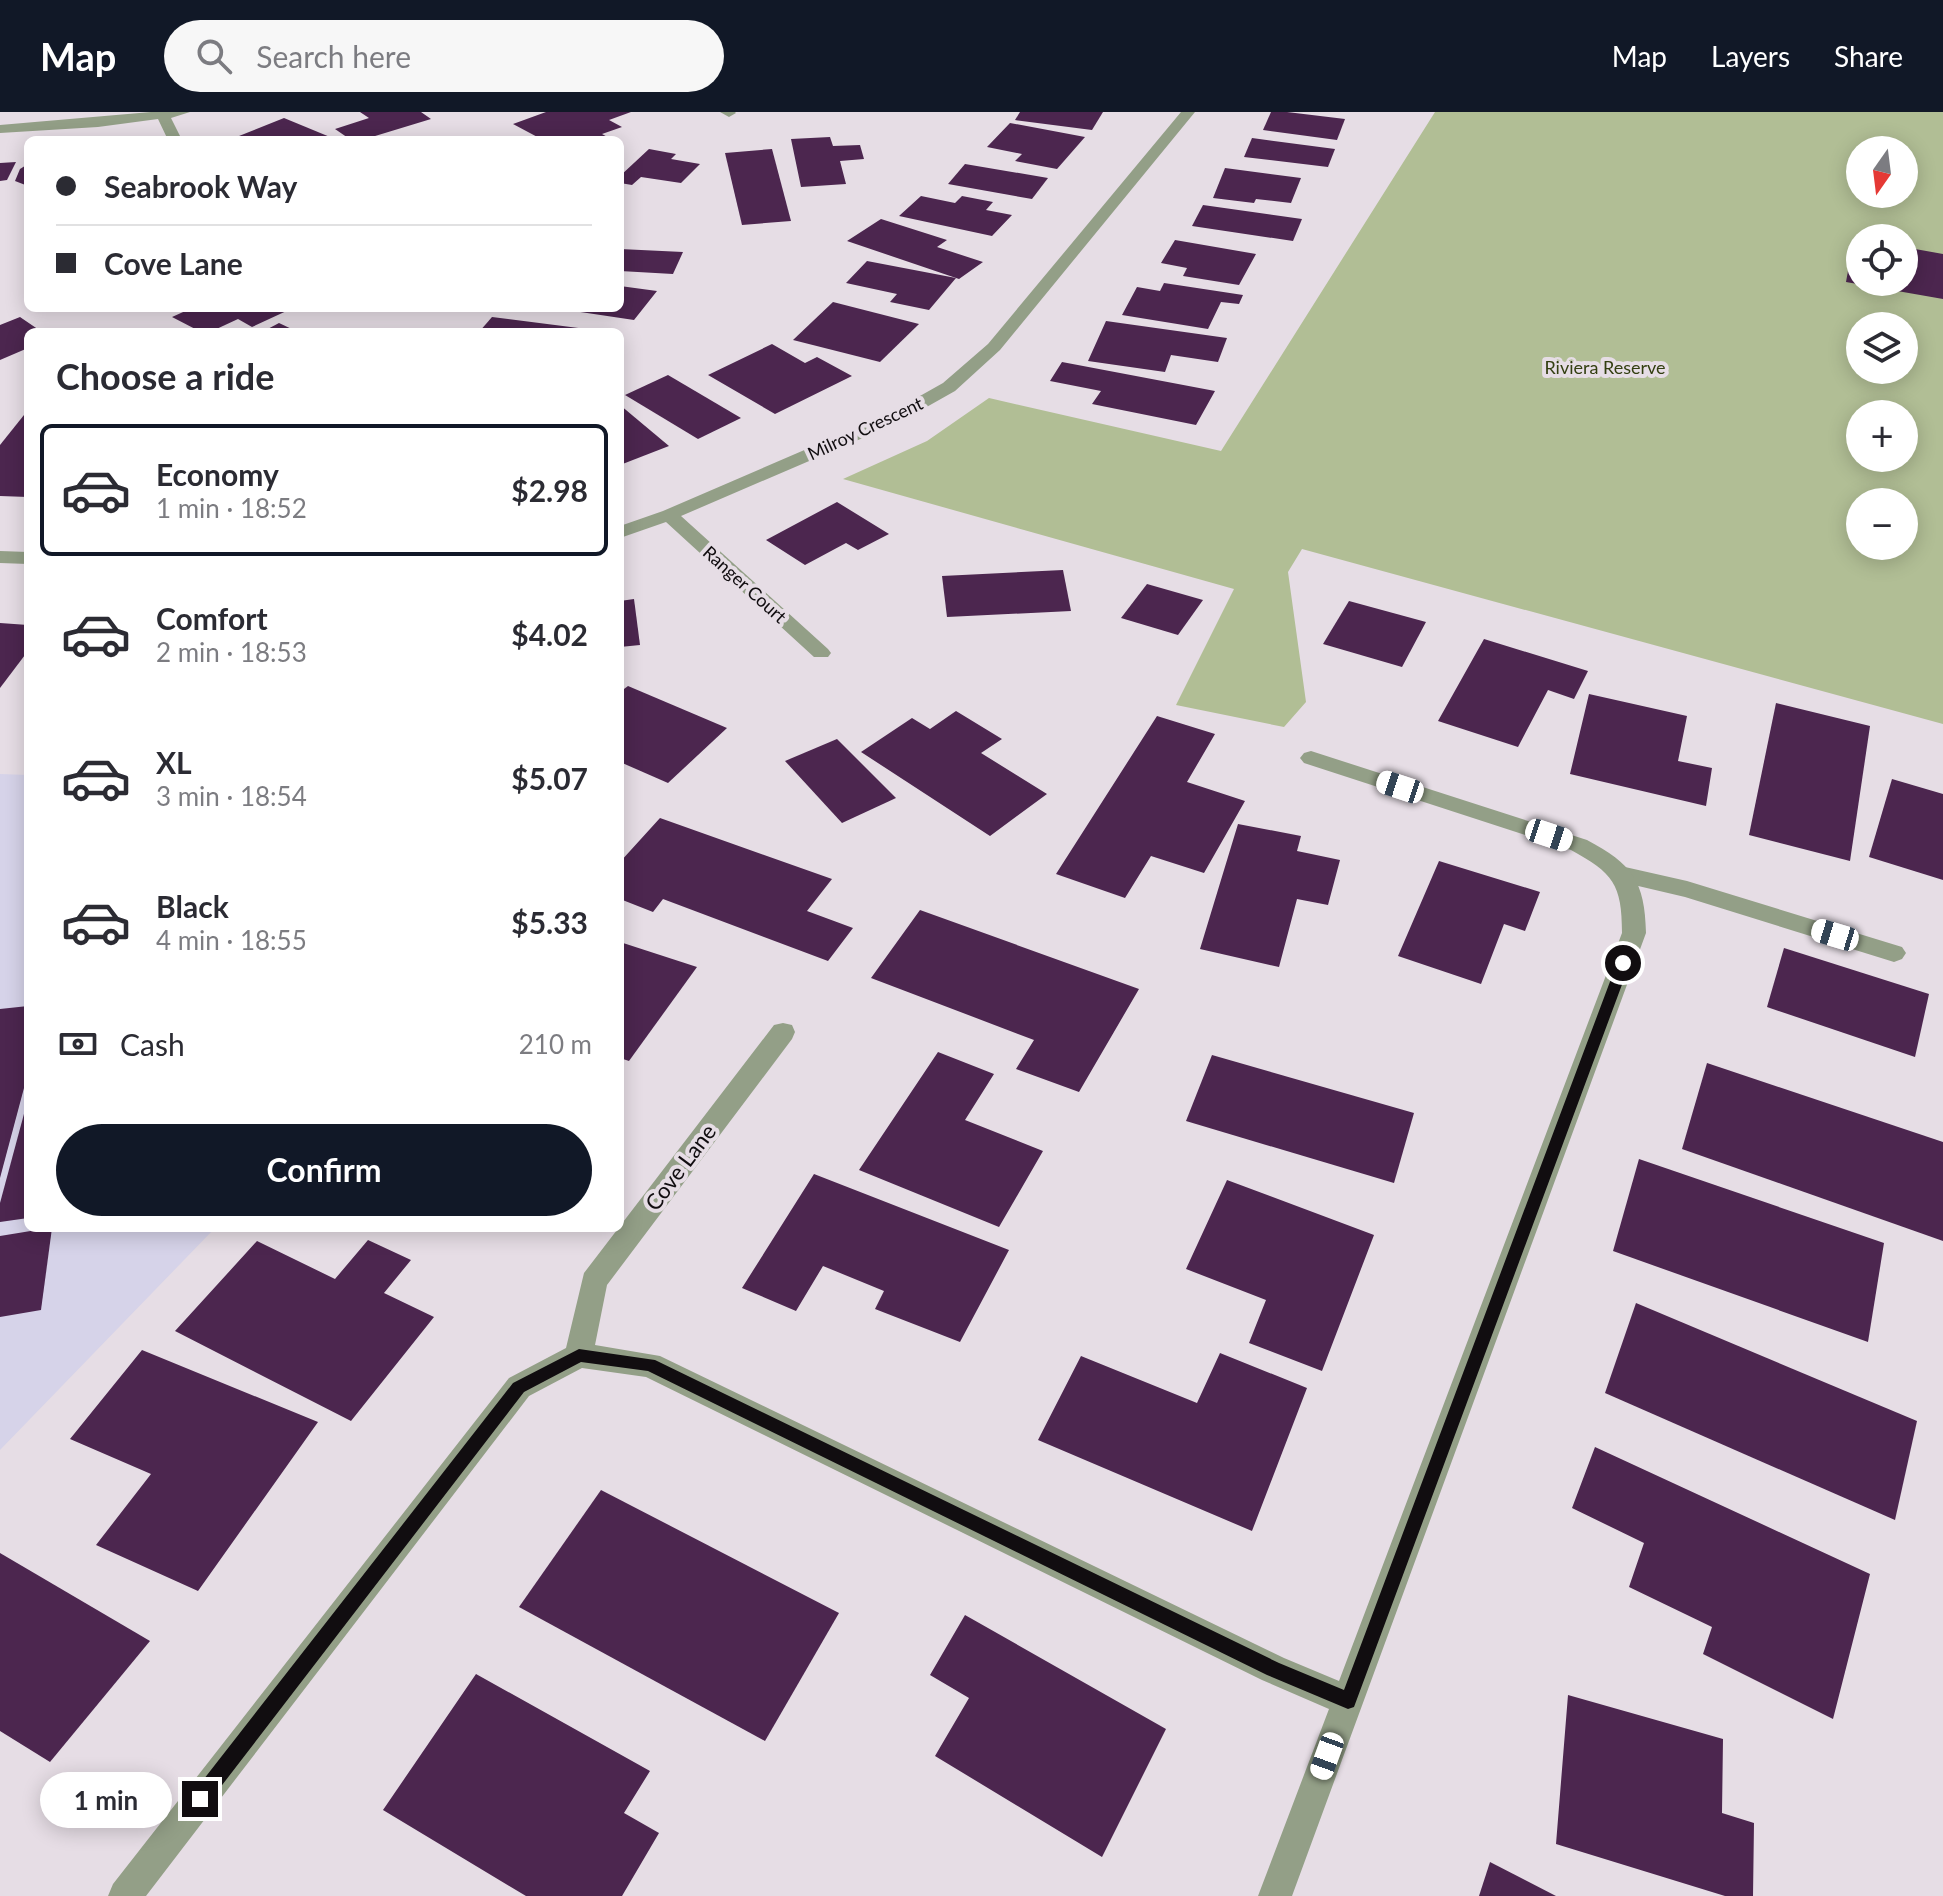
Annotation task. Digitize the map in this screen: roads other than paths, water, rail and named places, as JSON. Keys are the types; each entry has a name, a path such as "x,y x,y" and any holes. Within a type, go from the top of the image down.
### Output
{"street":[{"path":"0,129 98,123 183,112"},
{"name":"Milroy Crescent","path":"624,531 669,515 894,418 949,387 994,347 1188,112"},
{"path":"163,115 173,136"},
{"name":"Ranger Court","path":"669,515 821,653"},
{"path":"0,557 24,558"},
{"path":"1311,758 1579,845 1603,857 1625,875 1687,889 1894,953"},
{"path":"1275,1896 1634,933 1634,900 1625,875"},
{"name":"Cove Lane","path":"579,1355 594,1281 783,1032"},
{"path":"125,1896 519,1387 579,1355 650,1365 1273,1669 1348,1701"}],"park label":[{"name":"Riviera Reserve","path":"1605,367"}]}
